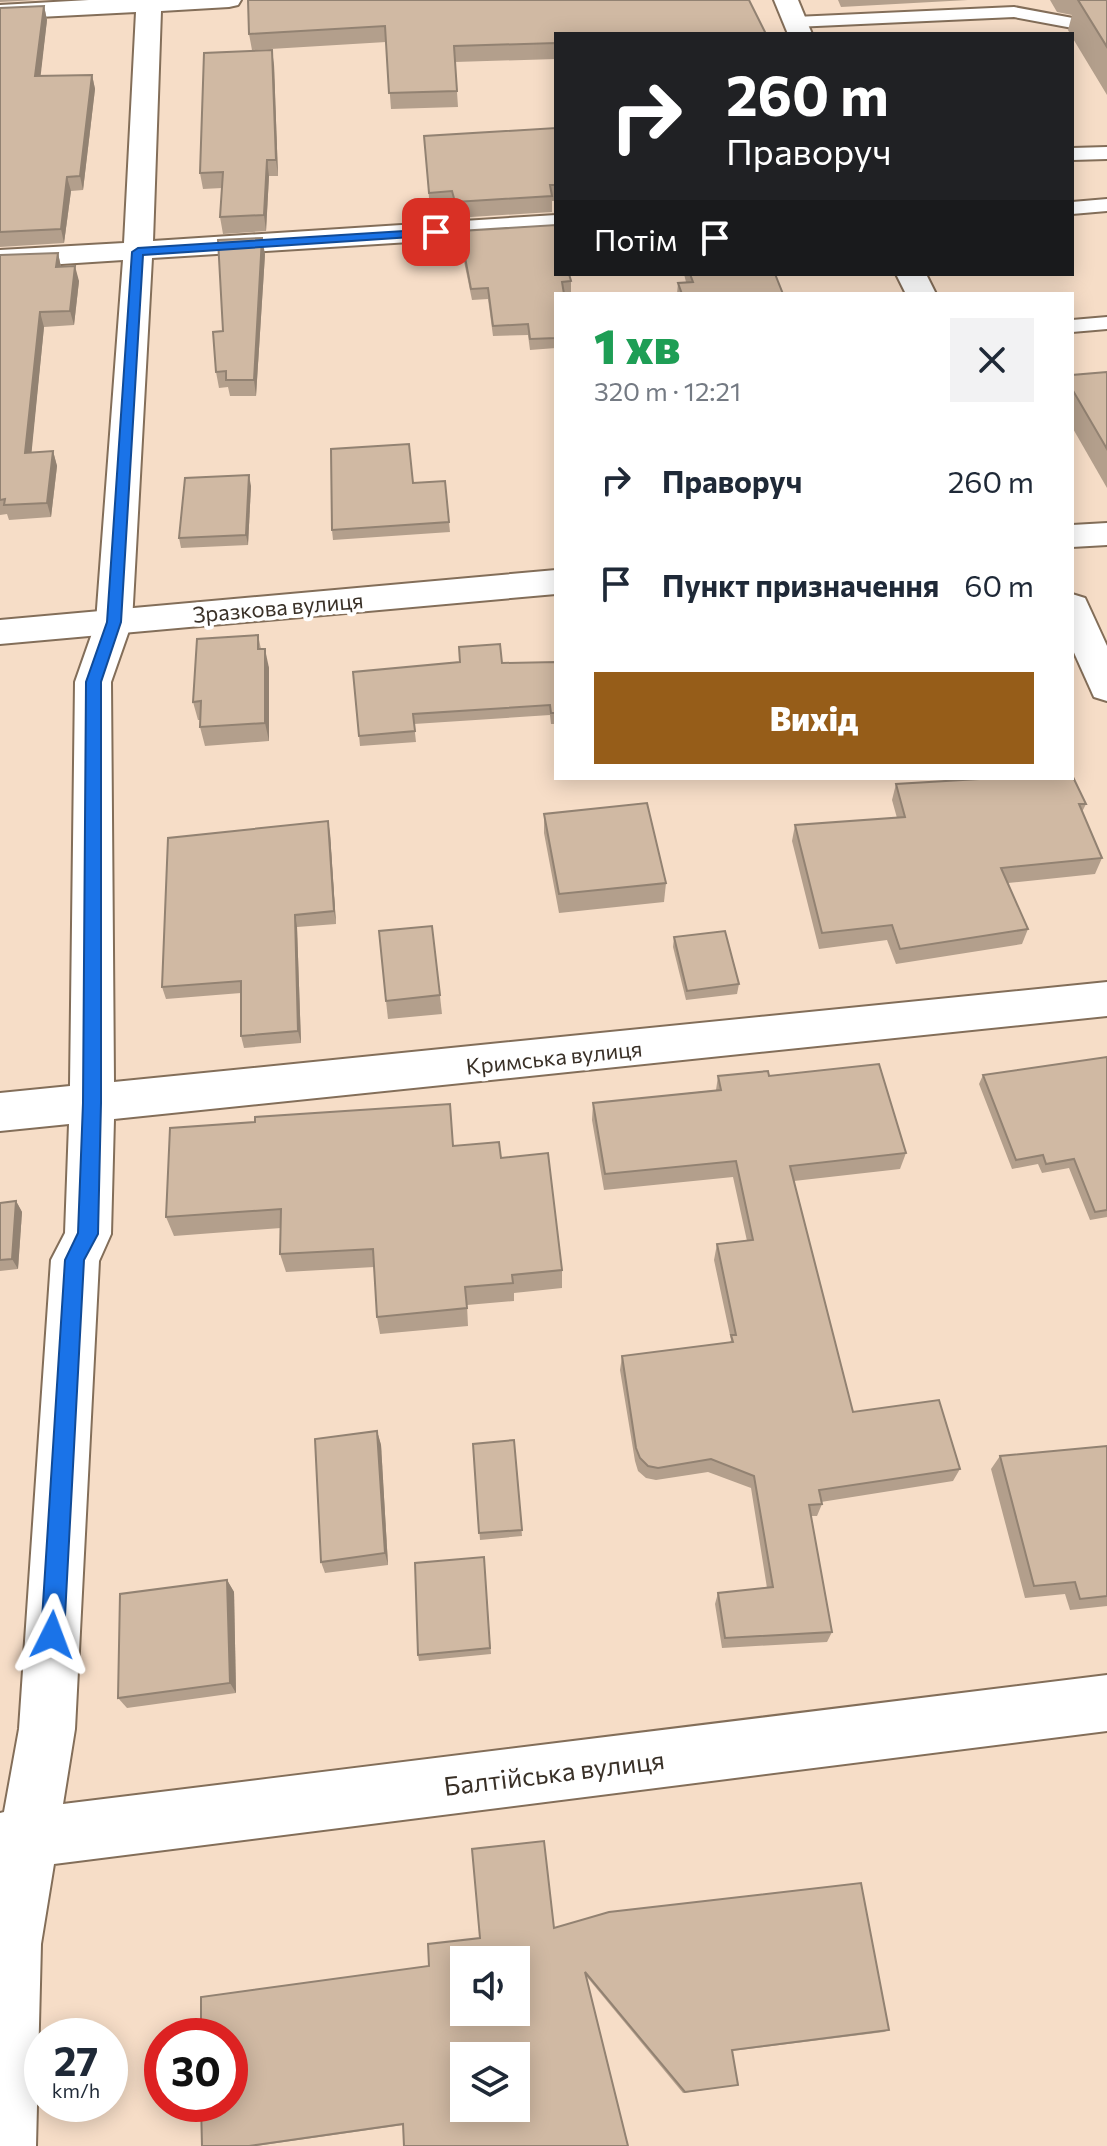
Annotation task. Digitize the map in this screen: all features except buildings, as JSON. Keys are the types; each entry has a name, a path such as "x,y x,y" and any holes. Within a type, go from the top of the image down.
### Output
{"street":[{"path":"0,12 229,0"},
{"path":"4,2146 14,1839 47,1729 75,1260 88,1234 92,1103 93,682 114,622 138,252 148,2"},
{"path":"0,259 554,224"},
{"path":"1074,536 1107,534"},
{"name":"Зразкова вулиця","path":"0,632 554,582"},
{"path":"1074,611 1107,688"},
{"name":"Кримська вулиця","path":"0,1112 1107,999"},
{"name":"Балтійська вулиця","path":"14,1839 1107,1703"}],"lane":[{"path":"794,19 1014,12 1078,24 1107,23"},
{"path":"1074,154 1107,153"},
{"path":"1074,208 1107,205"},
{"path":"1074,326 1107,323"}],"route":[{"path":"52,1635 75,1260 88,1234 92,1103 93,682 114,622 138,252 436,232"}]}
